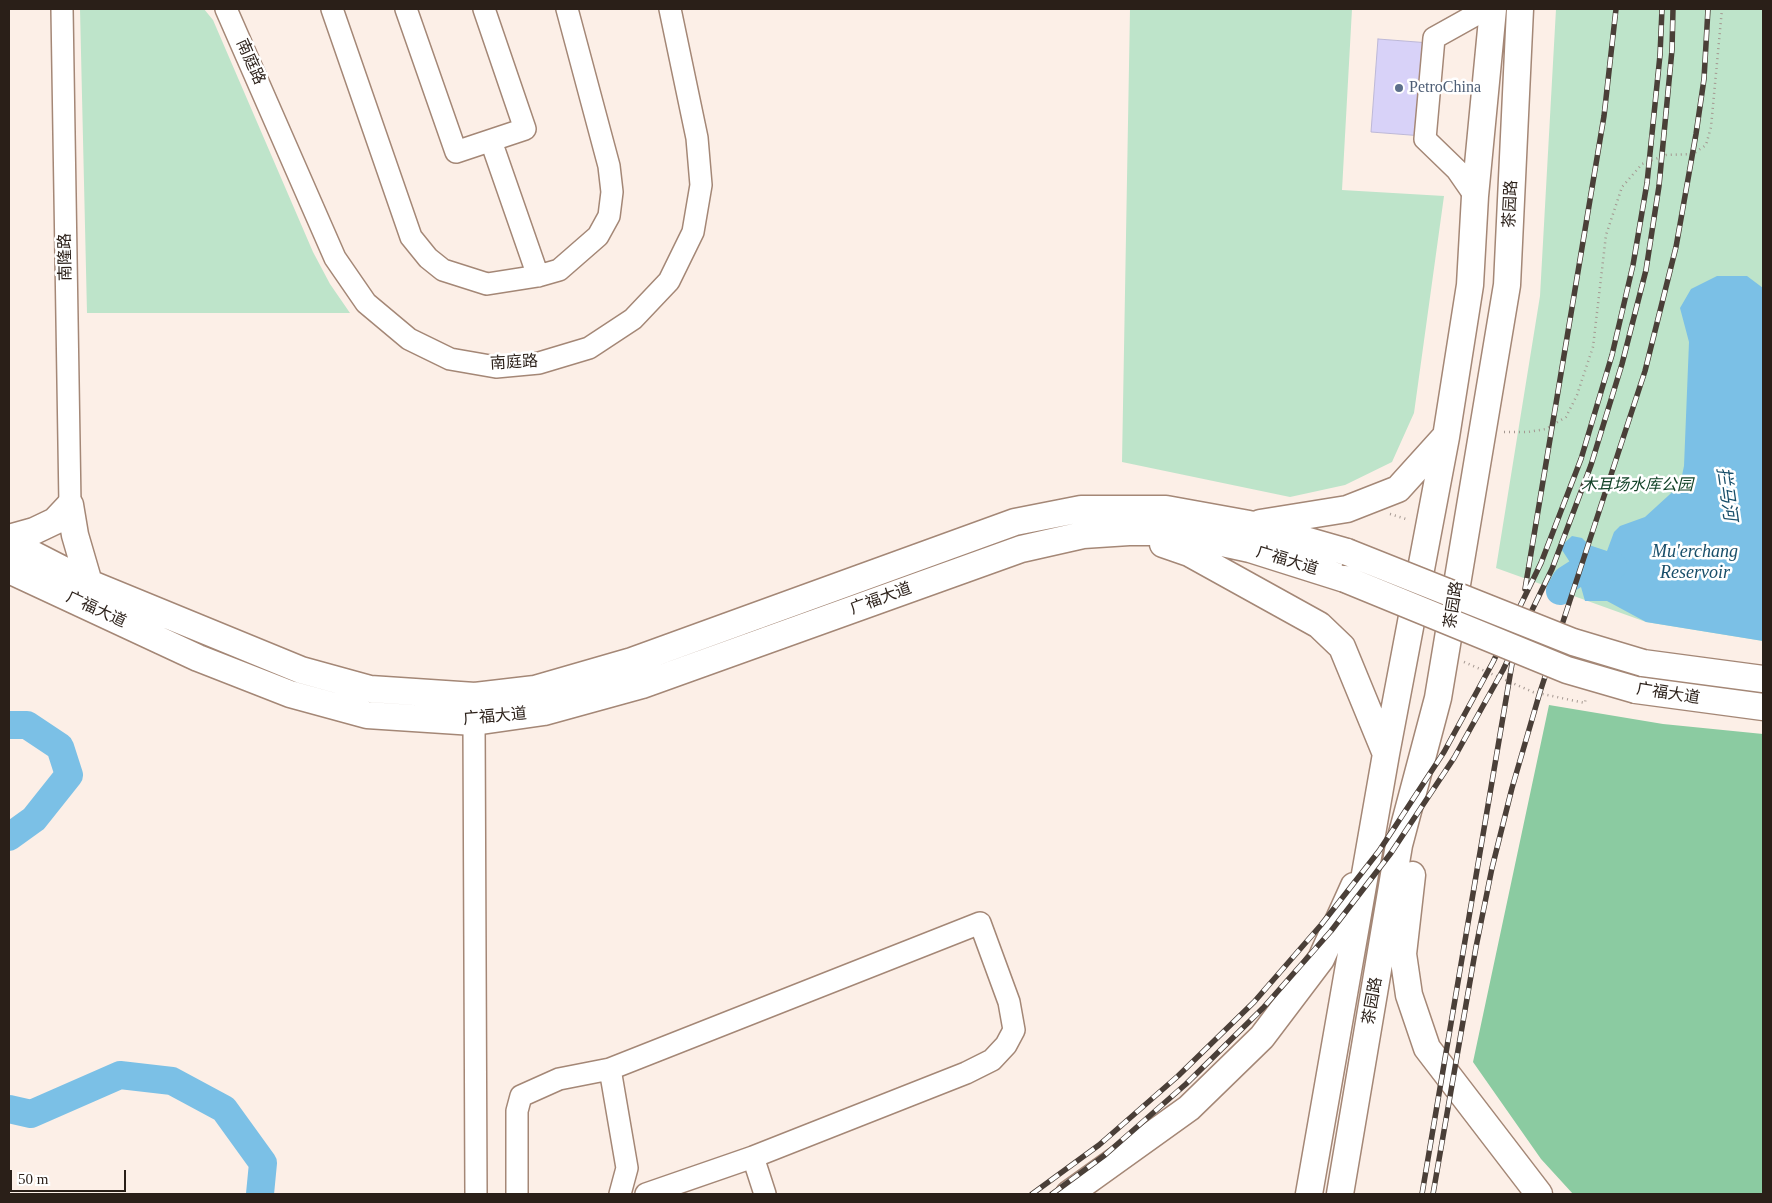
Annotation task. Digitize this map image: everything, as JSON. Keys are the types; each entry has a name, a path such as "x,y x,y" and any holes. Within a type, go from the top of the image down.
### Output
{"main road":[{"name":"茶园路","path":"1309,1194 1371,849 1386,754 1446,437 1470,285 1475,196 1493,9"},
{"name":"茶园路","path":"1340,1194 1399,846 1438,698 1507,284 1520,9"},
{"path":"1249,524 1347,509 1398,489 1446,437"},
{"path":"9,538 34,531 54,521 70,505"},
{"path":"70,505 75,534 88,583"},
{"name":"广福大道","path":"9,542 88,583 301,670 370,689 474,696 534,689 632,660 1015,522 1081,509 1166,509 1249,524 1347,552 1573,642 1643,663 1763,679"},
{"path":"1129,532 1189,553 1319,625 1342,647 1386,754"},
{"name":"广福大道","path":"9,570 198,658 290,694 367,715 474,722 544,712 642,685 1021,549 1083,535 1172,532 1250,549 1345,579 1566,670 1636,690 1763,707"},
{"path":"1438,698 1406,914 1403,954 1409,995 1427,1048 1540,1194"},
{"path":"1069,1194 1189,1108 1262,1037 1321,959 1371,849"}],"street":[{"name":"南隆路","path":"62,9 70,505"},
{"name":"南庭路","path":"226,9 335,258 366,304 409,339 450,359 496,368 539,364 588,348 633,319 669,281 693,232 701,185 697,138 670,9"},
{"path":"332,9 411,237 428,258 443,270 487,284 538,276 559,270 598,236 609,216 612,192 609,166 567,9"},
{"path":"406,9 456,152 525,129 484,9"},
{"path":"1475,196 1457,170 1425,139 1434,38 1486,9"},
{"path":"491,141 538,276"},
{"path":"474,722 476,1194"},
{"path":"517,1194 517,1111 521,1096 559,1079 610,1069 980,923 1009,1002 1014,1030 1006,1045 992,1060 966,1073 753,1157 646,1194"},
{"path":"610,1069 627,1168 620,1194"},
{"path":"753,1157 765,1194"}],"path":[{"path":"1504,432 1528,432 1546,429 1566,417 1577,396 1592,347 1606,235 1622,188 1642,164 1666,155 1693,154 1706,145 1711,127 1722,9"},
{"path":"1462,662 1532,692 1585,703 1587,695"}],"green space":[{"path":"80,9 204,9 213,20 313,252 330,284 350,313 87,313"},
{"path":"1130,9 1352,9 1342,190 1444,196 1414,413 1392,462 1345,485 1290,497 1122,462"},
{"name":"木耳场水库公园","path":"1556,9 1763,9 1763,641 1646,622 1496,568 1540,296"},
{"path":"1549,705 1663,724 1763,734 1763,1194 1573,1194 1541,1159 1473,1062"}],"water":[{"name":"Mu'erchang Reservoir","path":"1717,276 1747,276 1763,288 1763,641 1646,622 1607,601 1585,601 1577,573 1560,547 1572,536 1582,538 1589,545 1607,551 1614,532 1620,526 1645,517 1680,485 1684,466 1689,342 1680,308 1691,289"}],"building":[{"path":"1378,39 1430,43 1423,136 1371,132"}],"waterway":[{"name":"拦马河","path":"1560,591 1566,580 1577,573 1613,566"},
{"path":"9,725 27,725 60,747 69,775 34,819 9,837"},
{"path":"9,1109 31,1114 120,1075 172,1081 224,1109 263,1163 260,1194"}],"railway":[{"path":"1525,589 1604,116 1616,9"},
{"path":"1032,1194 1099,1145 1178,1076 1254,1002 1321,925 1379,851 1444,752 1493,662 1541,563 1581,459 1612,355 1633,265 1647,183 1660,55 1662,9"},
{"path":"1052,1194 1105,1155 1186,1084 1263,1008 1331,931 1391,853 1454,758 1503,670 1552,569 1591,465 1622,364 1646,270 1659,186 1672,50 1673,9"},
{"path":"1433,1194 1476,947 1492,868 1512,788 1540,692 1645,371 1676,247 1704,79 1708,9"},
{"path":"1422,1194 1513,658"}],"place":[{"name":"PetroChina","path":"1399,88"}]}
